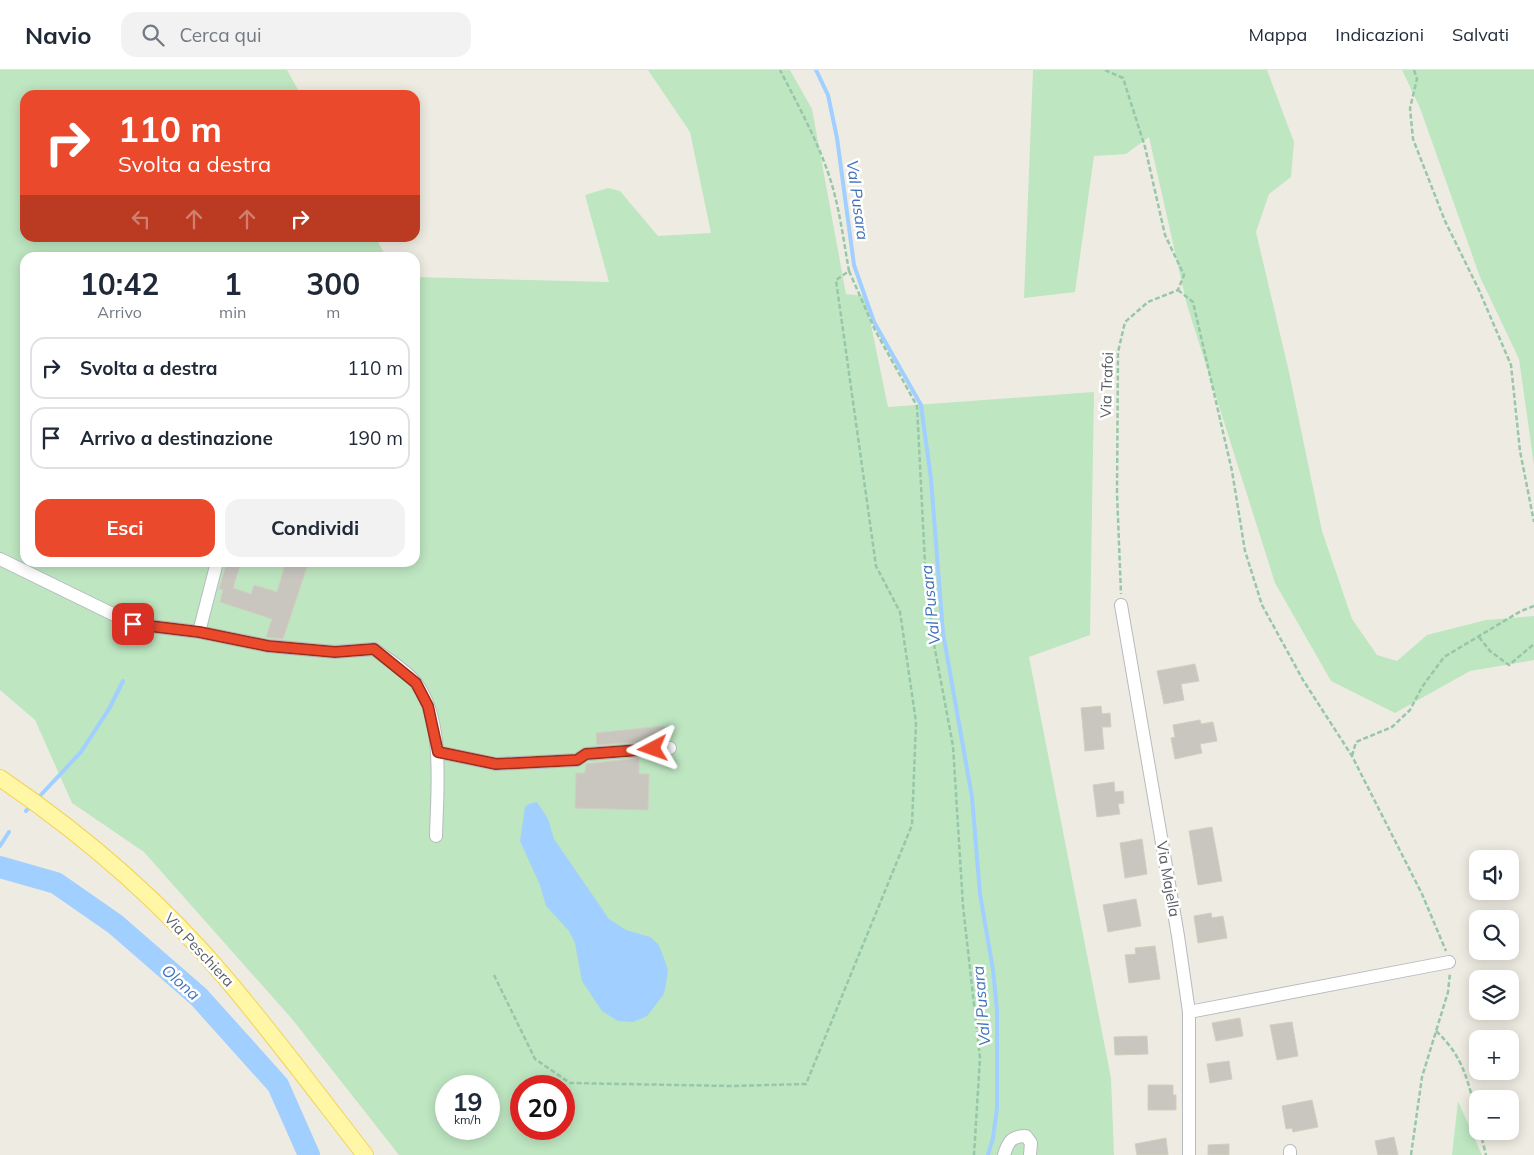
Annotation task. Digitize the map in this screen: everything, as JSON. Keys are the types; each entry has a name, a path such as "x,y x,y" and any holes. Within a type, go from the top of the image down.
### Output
{"main road":[{"name":"Via Peschiera","path":"0,778 82,840 155,903 228,981 365,1155"}],"street":[{"path":"0,558 133,624 199,632 268,646 335,652 374,649 416,683 428,706 438,752 436,836"},
{"path":"199,632 216,567"},
{"name":"Via Majella","path":"1121,605 1178,936 1189,1012 1188,1155"},
{"path":"438,752 496,764 577,760 586,754 670,748"},
{"path":"1189,1012 1449,962"},
{"path":"1004,1155 1009,1141 1017,1136 1026,1136 1031,1143 1030,1155"}],"path":[{"path":"780,70 800,110 832,184 849,271 875,330 917,406 925,564 933,639 953,746 963,906 980,1058 974,1155"},
{"path":"1105,70 1123,78 1145,147 1164,235 1184,275 1178,290 1193,302 1232,471 1246,551 1262,605 1303,680 1352,756 1422,894 1449,962 1448,992 1422,1077 1411,1155"},
{"path":"1414,70 1417,79 1410,108 1413,139 1445,221 1479,290 1511,365 1520,451 1534,522"},
{"path":"494,975 535,1059 570,1083 731,1086 806,1084 912,825 916,722 900,612 876,566 866,503 836,280 849,271"},
{"name":"Via Trafoi","path":"1121,605 1117,493 1118,352 1125,322 1148,302 1178,290"},
{"path":"1352,756 1356,742 1392,727 1410,710 1422,687 1444,656 1521,611 1534,606"},
{"path":"1479,637 1490,651 1509,665 1534,644"},
{"path":"1436,1031 1452,1046 1464,1068 1470,1090"},
{"path":"1482,1140 1486,1155"}],"green space":[{"path":"0,70 287,70 298,90 20,90 20,242 378,242 383,252 20,252 20,567 420,567 420,277 609,282 585,195 608,188 620,191 658,236 711,233 690,132 648,70 790,70 812,109 846,294 865,296 888,407 1094,392 1090,635 1029,657 1111,1078 1114,1155 399,1155 292,1019 144,852 72,803 35,720 0,690"},
{"path":"1033,70 1267,70 1294,142 1291,177 1269,194 1256,232 1289,372 1322,531 1352,619 1377,655 1397,661 1427,635 1486,620 1534,616 1534,660 1470,671 1395,713 1331,681 1275,583 1187,305 1149,137 1126,154 1094,156 1075,292 1024,298"},
{"path":"1402,70 1534,70 1534,465 1519,359 1480,277 1420,108"},
{"path":"1458,1101 1469,1126 1469,1140 1475,1140 1482,1155 1452,1155"}],"water":[{"path":"537,802 548,819 554,839 609,919 626,930 650,937 659,945 668,970 666,984 664,994 647,1016 633,1022 618,1021 602,1011 582,981 575,943 569,931 546,906 540,885 520,841 525,807"}],"building":[{"path":"226,567 239,567 233,588 251,594 254,585 277,592 284,567 307,567 283,639 266,637 272,619 220,602 223,590 219,589"},
{"path":"1195,664 1199,681 1181,684 1184,700 1164,704 1157,671"},
{"path":"1101,706 1102,714 1110,713 1111,727 1102,727 1104,749 1085,751 1081,708"},
{"path":"1200,720 1201,724 1213,722 1217,741 1200,744 1202,753 1175,759 1171,738 1175,737 1173,725"},
{"path":"664,726 666,740 597,745 596,733"},
{"path":"639,758 639,774 649,774 648,810 575,808 576,773 585,773 586,764"},
{"path":"1114,782 1115,792 1123,791 1124,803 1118,804 1120,814 1097,817 1093,785"},
{"path":"1212,827 1222,881 1198,885 1189,831"},
{"path":"1142,839 1147,874 1125,878 1120,843"},
{"path":"1136,899 1141,926 1108,932 1103,905"},
{"path":"1211,913 1212,918 1223,916 1227,938 1198,943 1194,916"},
{"path":"1155,946 1160,979 1129,983 1125,955 1136,954 1135,948"},
{"path":"1240,1018 1243,1036 1216,1041 1212,1023"},
{"path":"1292,1022 1298,1056 1277,1060 1270,1025"},
{"path":"1147,1036 1148,1054 1115,1055 1114,1037"},
{"path":"1229,1061 1232,1079 1210,1083 1207,1064"},
{"path":"1148,1085 1173,1085 1173,1095 1176,1095 1176,1110 1148,1110"},
{"path":"1312,1100 1318,1127 1293,1132 1292,1128 1286,1129 1282,1106"},
{"path":"1394,1137 1398,1155 1378,1155 1375,1141"},
{"path":"1166,1138 1168,1155 1137,1155 1135,1144"},
{"path":"1229,1144 1229,1155 1208,1155 1208,1145"}],"waterway":[{"name":"Val Pusara","path":"816,70 828,95 837,138 854,265 874,322 921,405 931,479 943,633 972,797 980,894 993,970 997,1010 997,1108 993,1138 988,1155"},
{"path":"38,798 81,752 109,709 123,681"},
{"path":"26,811 31,805"},
{"path":"0,846 9,832"},
{"name":"Olona","path":"0,867 56,883 115,924 199,997 278,1085 309,1155"}],"route":[{"path":"133,624 199,632 268,646 335,652 374,649 416,683 428,706 438,752 496,764 577,760 586,754 653,749"}]}
